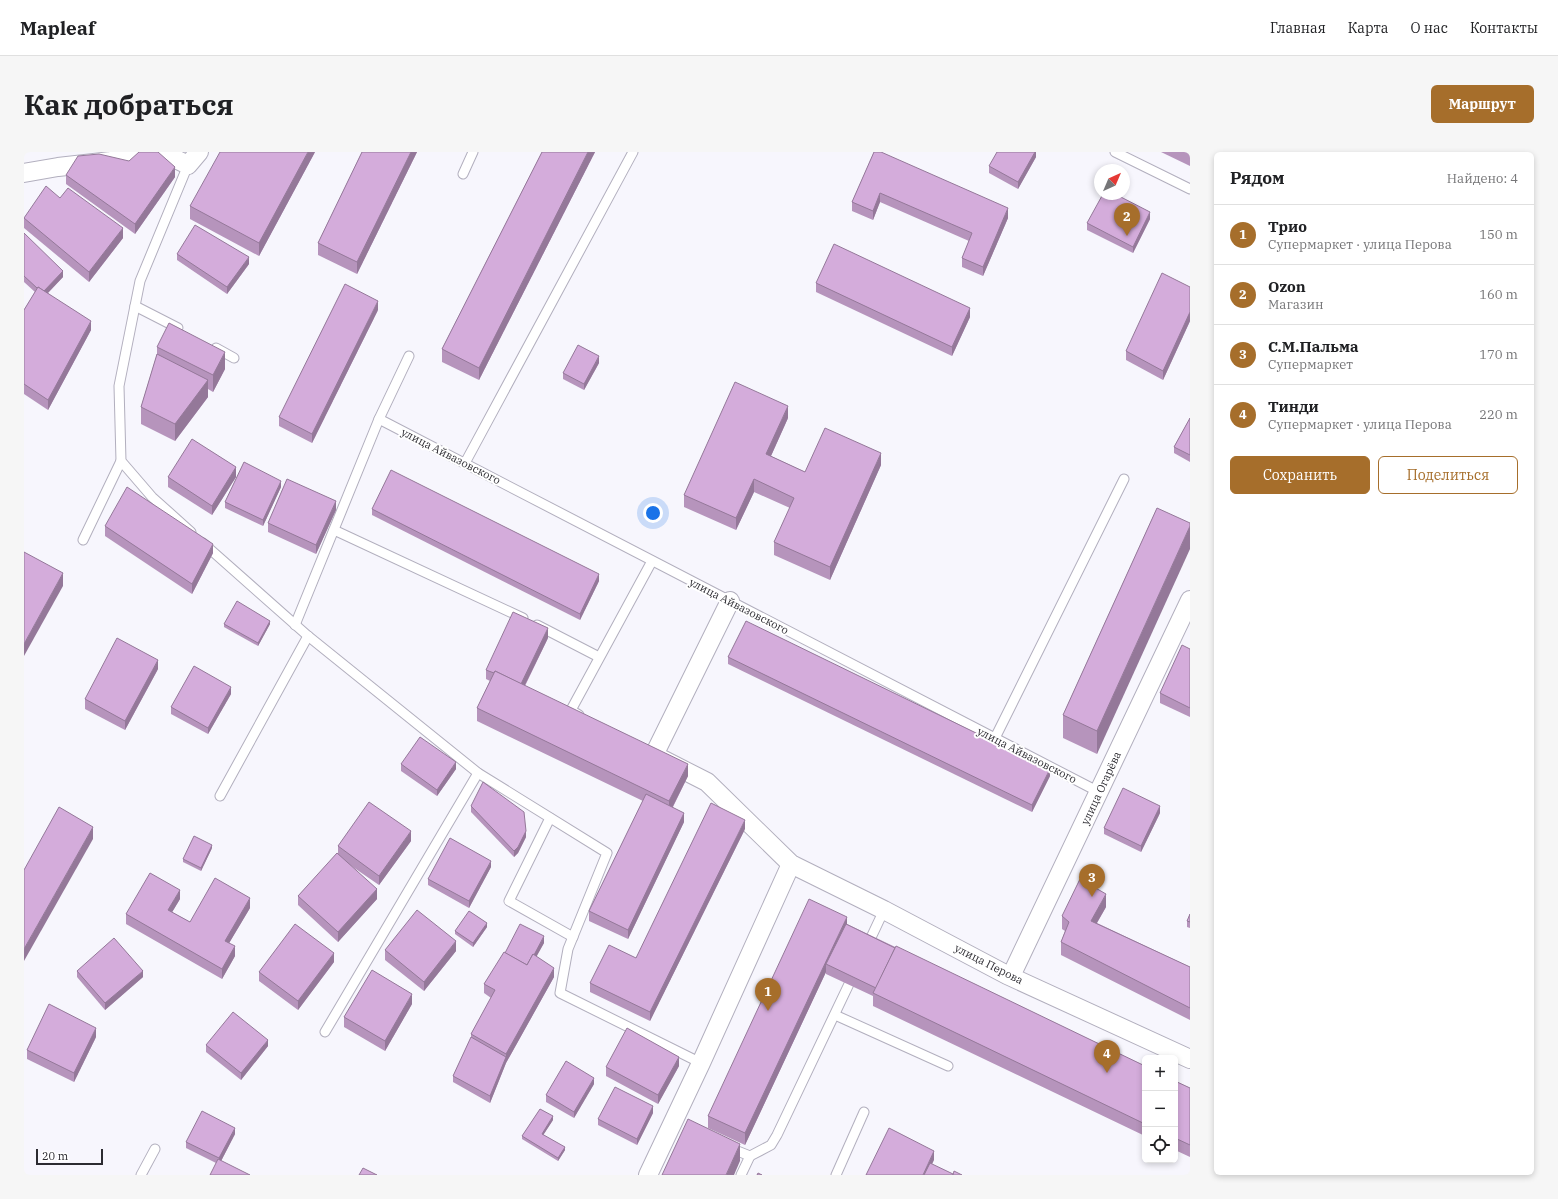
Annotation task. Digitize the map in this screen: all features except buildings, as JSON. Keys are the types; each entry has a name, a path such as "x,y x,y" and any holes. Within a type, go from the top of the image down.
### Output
{"street":[{"path":"24,173 58,167 111,161 144,152"},
{"path":"161,152 193,159"},
{"name":"улица Огарёва","path":"1011,976 1099,792 1184,626 1190,600"},
{"name":"улица Перова","path":"730,601 651,753 707,782 791,864 1011,976 1190,1059"},
{"path":"648,1175 676,1124 701,1063 791,864"}],"lane":[{"path":"463,174 473,152"},
{"path":"465,463 633,152"},
{"path":"1115,152 1190,189"},
{"path":"83,540 121,461 119,386 140,281 193,159"},
{"path":"135,306 188,333"},
{"path":"208,344 234,358"},
{"path":"296,625 379,419 409,356"},
{"name":"улица Айвазовского","path":"379,419 1099,792"},
{"path":"121,461 152,496 308,636 478,773 607,853 568,949 560,993 701,1063"},
{"path":"995,738 1124,479"},
{"path":"334,530 532,622 599,657"},
{"path":"585,718 571,710 652,561"},
{"path":"220,796 308,636"},
{"path":"325,1032 478,773"},
{"path":"550,818 509,902 573,937"},
{"path":"868,944 884,910"},
{"path":"741,1175 750,1156 771,1145 777,1136 849,984"},
{"path":"835,1015 948,1066"},
{"path":"836,1175 864,1112"},
{"path":"723,1145 750,1156"},
{"path":"141,1175 155,1149"}],"place":[{"name":"Ozon","path":"1127,236"},
{"name":"С.М.Пальма","path":"1092,897"},
{"name":"Трио","path":"768,1011"},
{"name":"Тинди","path":"1107,1073"}]}
